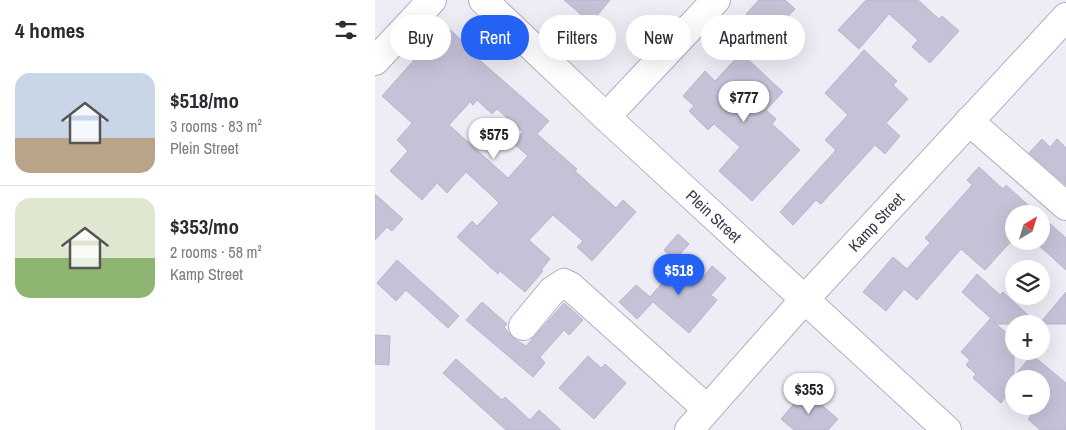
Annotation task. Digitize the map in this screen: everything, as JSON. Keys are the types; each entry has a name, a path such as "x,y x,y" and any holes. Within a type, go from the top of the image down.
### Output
{"street":[{"path":"375,62 432,0"},
{"name":"Plein Street","path":"483,0 606,117 947,430"},
{"path":"606,117 716,0"},
{"name":"Kamp Street","path":"689,430 804,300 1066,17"},
{"path":"969,121 1066,206"},
{"path":"523,326 552,291 564,283 570,286 707,409"}],"building":[{"path":"564,0 610,0 598,15 582,15"},
{"path":"759,0 785,0 795,9 789,15 746,14"},
{"path":"866,0 918,0 939,19 942,16 959,31 930,63 912,47 918,40 889,14 859,49 838,30"},
{"path":"451,30 461,40 461,60 480,60 549,121 537,134 577,169 575,171 616,208 623,200 636,212 592,261 577,247 583,241 553,215 529,240 550,259 541,270 543,271 525,292 500,271 498,274 457,237 472,221 477,226 499,203 466,172 447,193 437,183 422,200 390,171 408,151 397,140 412,123 382,96 414,60 451,60","holes":["477,100 492,114 497,109 523,132 513,143 528,156 508,178 449,125 470,102 473,105"]},
{"path":"864,50 897,81 893,85 908,99 886,123 900,136 885,154 875,145 821,204 816,200 793,225 780,212 836,150 825,140 848,115 825,93"},
{"path":"734,60 749,60 783,92 766,110 776,119 772,124 800,150 752,201 719,171 740,147 714,124 708,130 689,111 694,106 683,96 705,71 715,81"},
{"path":"1042,139 1050,147 1057,139 1066,148 1066,185 1029,153"},
{"path":"979,167 1003,189 1006,185 1028,205 1005,205 1005,248 985,270 961,249 917,300 904,289 886,311 863,292 893,257 907,269 930,243 925,238 972,185 967,180"},
{"path":"375,194 403,219 392,231 387,227 375,240"},
{"path":"1050,224 1066,238 1066,270 1044,250 1050,250"},
{"path":"678,234 689,244 675,260 664,250"},
{"path":"397,260 459,316 448,328 406,290 396,301 377,283"},
{"path":"681,261 702,279 712,266 726,278 711,295 717,300 689,333 653,302 637,319 619,302 636,285 650,297"},
{"path":"977,274 1000,295 1003,292 1005,294 1005,305 1017,305 1028,315 1005,315 1005,324 997,324 962,292"},
{"path":"1066,292 1066,324 1050,324 1050,315 1047,315"},
{"path":"482,302 507,324 504,327 513,338 526,346 564,303 583,320 569,335 564,330 540,357 545,363 533,377 466,320"},
{"path":"990,319 1005,332 1005,360 1014,360 1014,370 1005,370 1005,398 1001,403 973,378 976,374 966,365 970,360 961,352"},
{"path":"375,335 390,336 389,365 375,364"},
{"path":"588,356 601,368 605,364 626,383 594,419 559,388"},
{"path":"456,359 502,400 505,397 530,420 539,410 561,430 506,430 443,373"},
{"path":"1028,360 1038,360 1066,383 1066,430 1040,430 1028,419 1031,415 1050,415 1050,370 1019,370"},
{"path":"805,391 838,419 828,430 794,430 781,419"}]}
